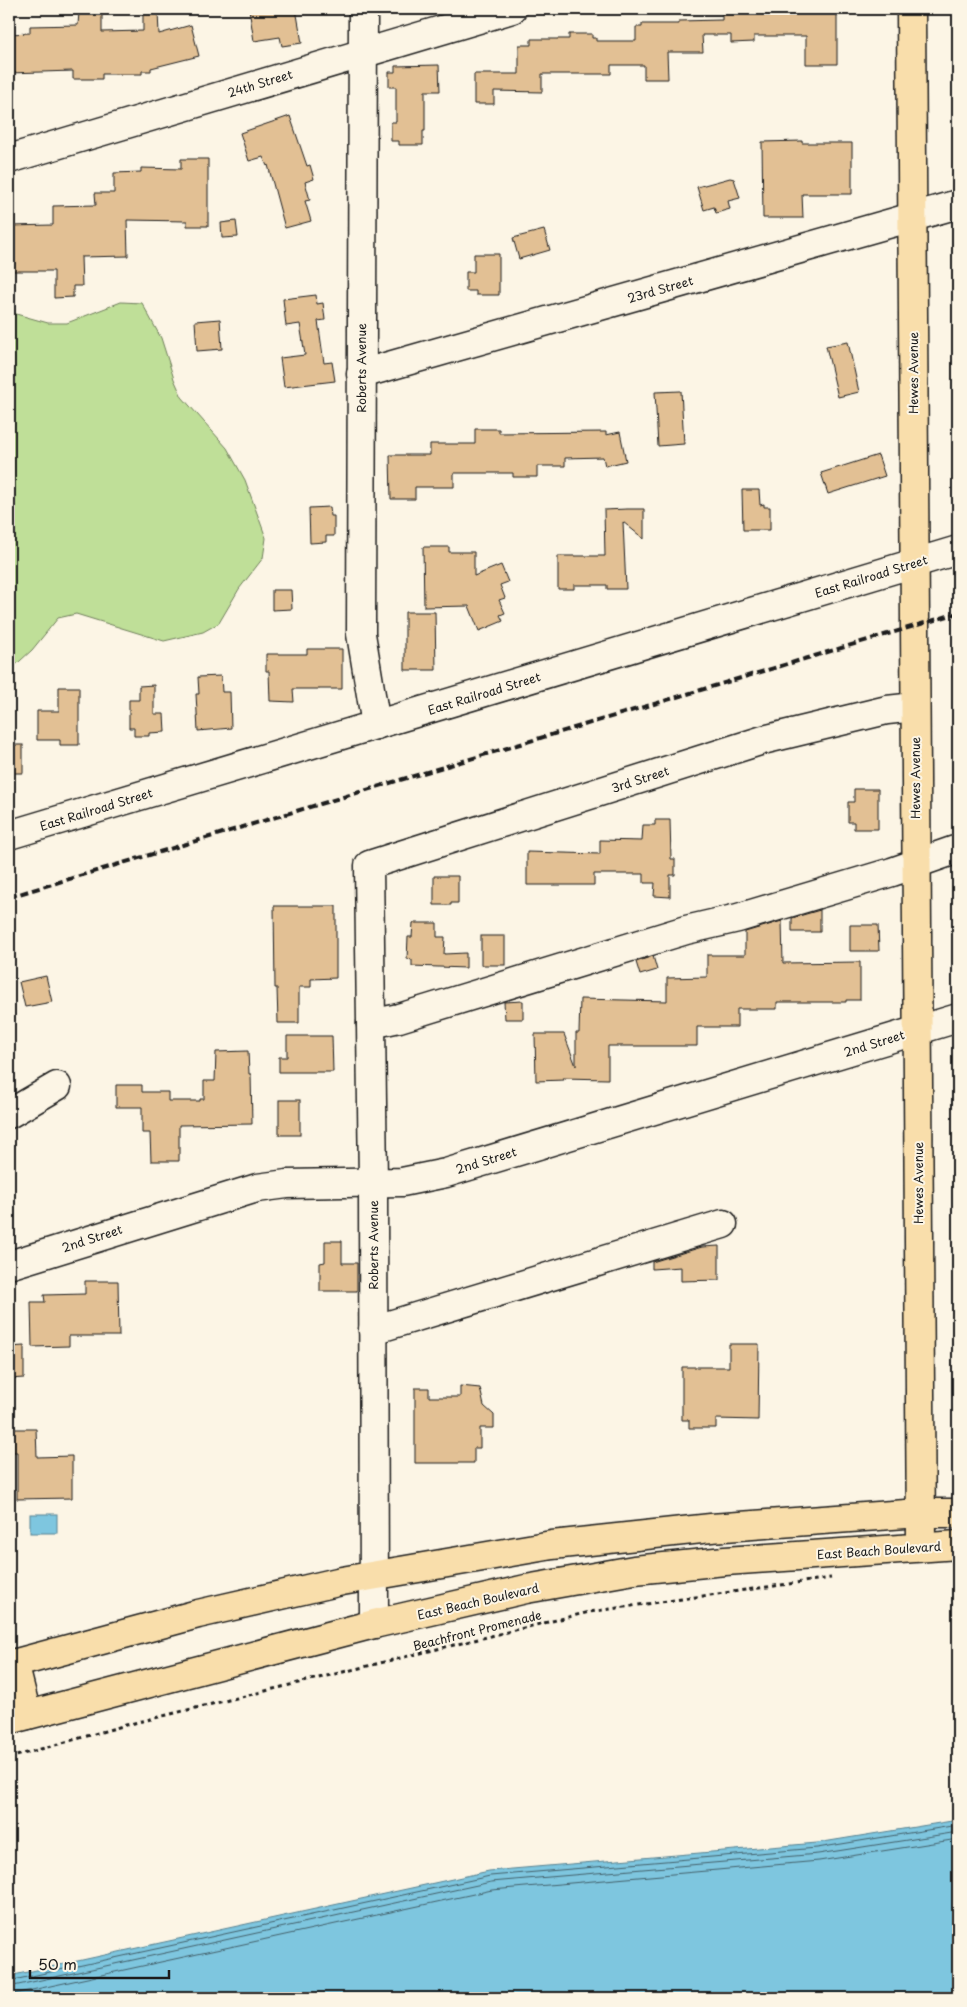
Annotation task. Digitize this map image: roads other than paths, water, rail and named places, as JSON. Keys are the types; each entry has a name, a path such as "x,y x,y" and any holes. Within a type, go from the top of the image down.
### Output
{"main road":[{"name":"Hewes Avenue","path":"911,9 921,1546"},
{"path":"18,1717 11,1664 198,1614 373,1575 562,1544 710,1528 920,1513 958,1513"},
{"name":"East Beach Boulevard","path":"18,1717 374,1624 526,1589 634,1570 725,1560 958,1545"}],"street":[{"name":"Roberts Avenue","path":"362,9 361,634 376,725"},
{"name":"24th Street","path":"9,159 512,9"},
{"name":"23rd Street","path":"361,374 958,204"},
{"name":"East Railroad Street","path":"9,835 958,550"},
{"name":"3rd Street","path":"369,865 763,740 887,710 915,706"},
{"path":"371,1024 399,1018 686,930 738,918 916,864 958,849"},
{"name":"Roberts Avenue","path":"369,865 373,1183 374,1624"},
{"name":"2nd Street","path":"9,1265 257,1188 303,1183 402,1182 446,1173 958,1018"},
{"path":"9,1114 57,1086"},
{"path":"373,1330 723,1224"}],"water":[{"path":"30,1514 57,1514 57,1533 30,1533"},
{"path":"958,1820 958,1998 9,1998 9,1976 489,1871 817,1843"}],"railway":[{"path":"9,897 958,613"}]}
